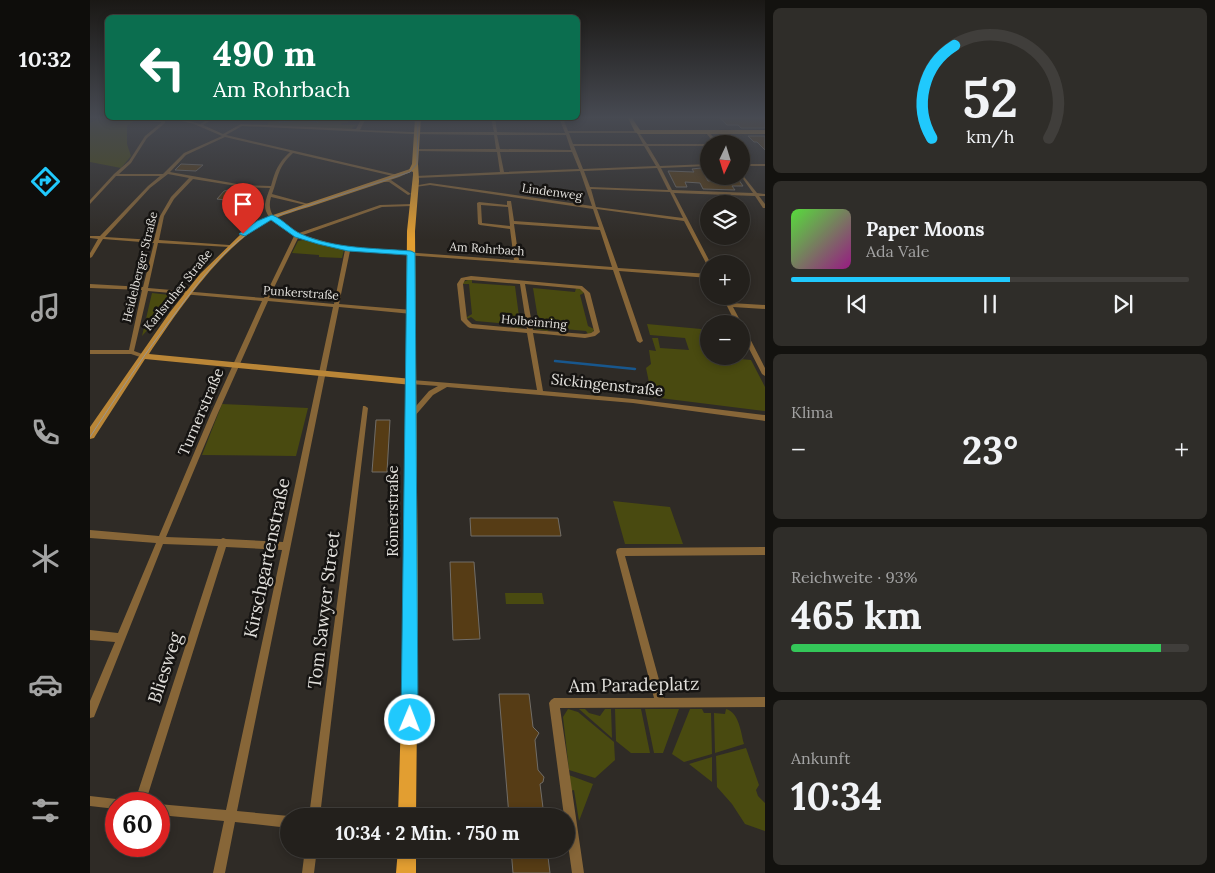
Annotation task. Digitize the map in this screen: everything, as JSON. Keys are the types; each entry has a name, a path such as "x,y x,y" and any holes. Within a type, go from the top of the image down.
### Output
{"main road":[{"path":"414,159 414,167"},
{"name":"Karlsruher Straße","path":"90,435 143,356 189,293 230,246 252,227 272,217 384,181 414,167"},
{"name":"Römerstraße","path":"412,205 415,198 417,171 414,167"},
{"name":"Römerstraße","path":"407,808 411,645 412,415 412,205 409,194 414,167"},
{"name":"Sickingenstraße","path":"143,356 412,382"},
{"path":"406,873 407,858"}],"street":[{"path":"90,203 133,159"},
{"path":"90,257 102,237 180,159"},
{"path":"272,217 267,201 273,187 276,169 286,159"},
{"path":"321,159 397,176"},
{"path":"501,159 502,173"},
{"path":"577,159 640,341"},
{"path":"654,159 704,255"},
{"path":"416,177 700,165"},
{"path":"750,165 765,166"},
{"path":"115,175 165,174 243,186 273,187"},
{"name":"Heidelberger Straße","path":"131,352 165,210 172,198 191,178"},
{"path":"384,181 390,181 409,194"},
{"name":"Lindenweg","path":"415,186 430,184 686,220"},
{"path":"749,185 765,207"},
{"path":"588,188 765,195"},
{"path":"270,195 310,204"},
{"path":"508,196 517,261"},
{"path":"509,206 479,204 480,224 602,229"},
{"path":"297,235 382,206 412,205"},
{"name":"Am Rohrbach","path":"272,217 297,235 348,249 700,275"},
{"name":"Turnerstraße","path":"90,713 235,364 297,235"},
{"path":"90,237 230,246"},
{"name":"Kirschgartenstraße","path":"219,873 348,249"},
{"name":"Holbeinring","path":"471,278 522,282 584,289 587,293 597,330 593,335 588,336 473,326 466,323 464,320 460,284 462,280 471,278"},
{"path":"522,282 540,392"},
{"name":"Punkerstraße","path":"90,286 412,312"},
{"path":"735,315 730,305 765,307"},
{"path":"750,345 765,374"},
{"path":"90,352 131,352 143,356"},
{"name":"Sickingenstraße","path":"412,382 633,401 765,418"},
{"path":"412,415 431,393 446,384"},
{"name":"Tom Sawyer Street","path":"315,808 365,408"},
{"path":"90,534 162,540 286,546"},
{"name":"Bliesweg","path":"143,792 223,542"},
{"path":"660,702 620,552 765,551"},
{"path":"90,635 121,638"},
{"name":"Am Paradeplatz","path":"578,873 554,703 765,702"},
{"path":"90,801 105,803"},
{"path":"170,810 280,821"},
{"path":"308,873 309,858"}],"shaded area":[{"path":"90,159 129,159 121,168 90,162"},
{"path":"303,240 344,250 342,258 292,253 298,241"},
{"path":"472,280 472,283 515,286 520,324 525,326 516,328 509,324 476,321 471,317 467,319 472,314 469,284 463,284 463,282"},
{"path":"533,288 575,292 576,288 581,289 584,293 580,295 588,326 594,329 593,332 588,334 586,331 553,328 547,331 534,329 533,325 539,325"},
{"path":"152,293 179,296 156,325 152,325 142,336"},
{"path":"647,324 700,329 700,365 750,365 751,360 765,387 765,411 652,397 646,368 651,364 649,350 656,351 652,338 658,338 660,348 689,350 685,338 650,335"},
{"path":"222,404 308,408 296,456 202,455"},
{"path":"613,501 670,507 683,544 625,544"},
{"path":"505,593 542,593 544,604 506,604"},
{"path":"568,709 578,712 614,742 615,760 595,778 569,770 563,717"},
{"path":"579,709 585,709 589,713 600,716 605,709 611,709 612,738"},
{"path":"615,709 641,709 650,753 631,753 616,741"},
{"path":"645,709 679,709 663,753 654,753"},
{"path":"690,709 702,709 704,713 711,713 712,754 684,762 672,754"},
{"path":"726,709 737,718 744,744 715,753 714,713 725,714"},
{"path":"746,748 759,785 756,790 758,796 765,803 765,831 745,824 732,804 717,787 716,756"},
{"path":"712,757 712,782 689,764"},
{"path":"566,774 593,784 579,821 574,790 568,792"}],"building":[{"path":"181,164 203,165 196,171 175,170"},
{"path":"700,168 700,183 685,182 687,187 676,187 668,171 694,172 692,169"},
{"path":"701,185 743,186 732,186 735,190 703,189"},
{"path":"233,189 245,190 242,193 258,196 234,201 217,199 224,191"},
{"path":"376,420 390,420 387,472 372,472"},
{"path":"470,518 558,518 561,536 471,536"},
{"path":"450,562 474,562 480,639 453,640"},
{"path":"499,694 529,694 533,727 539,733 535,740 538,770 544,777 543,782 540,784 543,808 508,808"},
{"path":"512,858 548,858 550,873 513,873"}],"waterway":[{"path":"555,361 635,369"}],"tram line":[{"path":"90,437 163,330 206,273 230,248 273,217 410,172 417,164 417,159"}],"route":[{"path":"243,234 272,217 297,235 348,249 411,253 410,720"}]}
